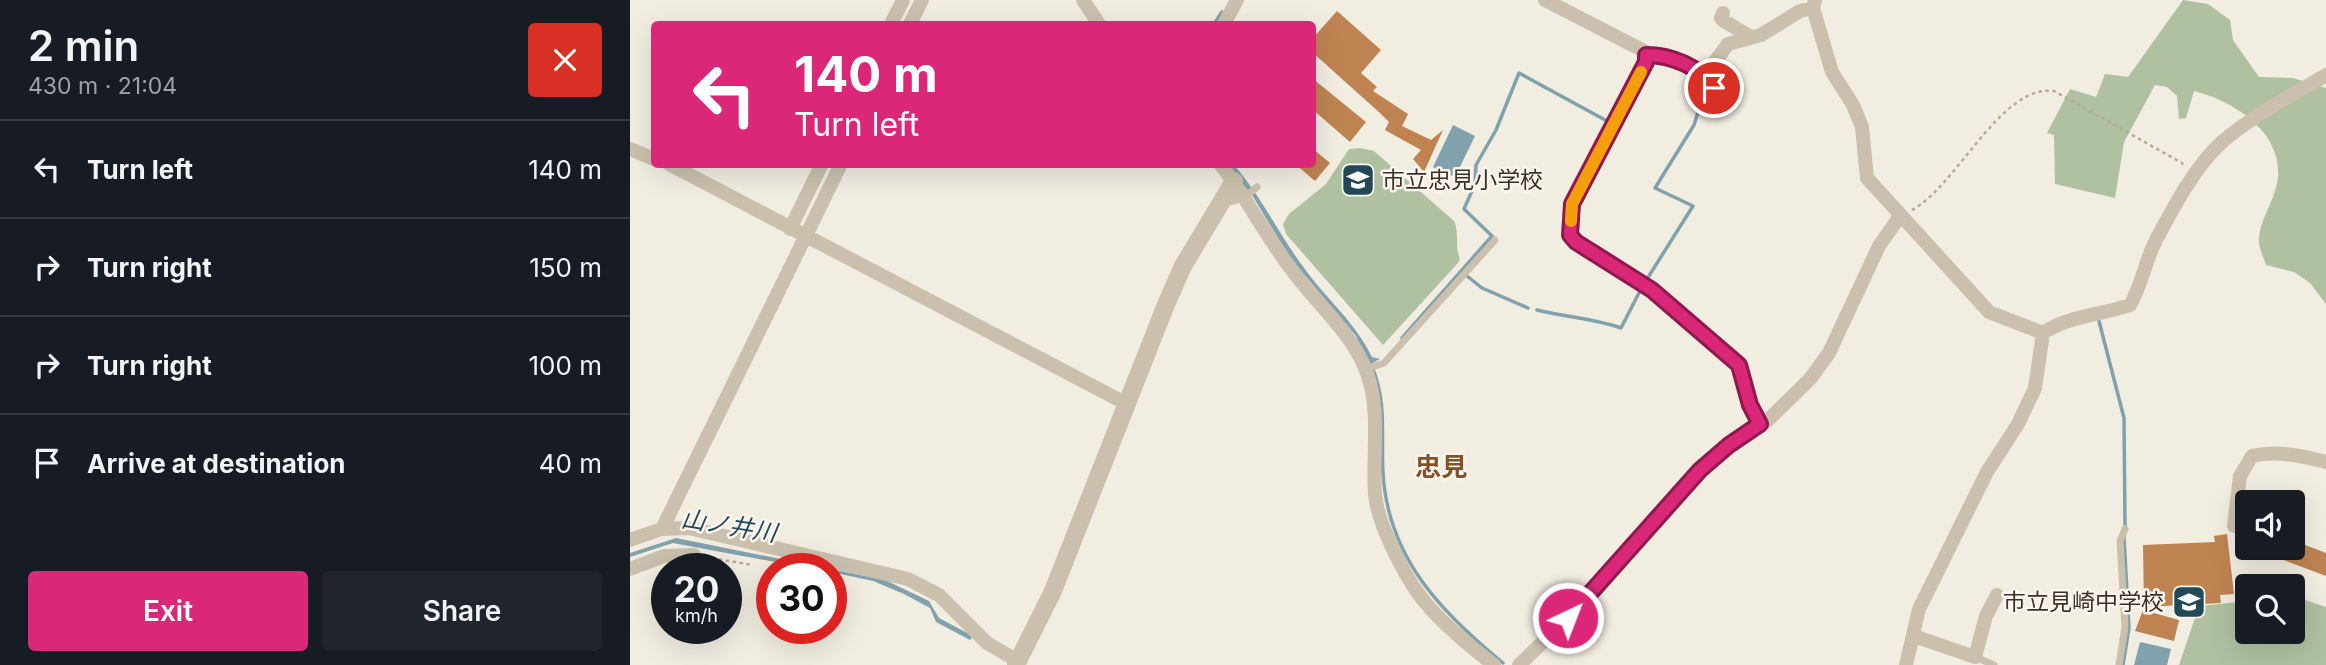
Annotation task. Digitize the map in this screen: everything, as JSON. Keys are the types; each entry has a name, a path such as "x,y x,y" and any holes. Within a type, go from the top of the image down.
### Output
{"street":[{"path":"892,21 903,0"},
{"path":"912,21 922,0"},
{"path":"1083,0 1097,21"},
{"path":"1226,21 1237,0"},
{"path":"1545,0 1646,55 1657,55 1680,62 1705,75 1714,88 1713,93"},
{"path":"1705,75 1728,44 1761,35 1814,4 1832,72 1853,105 1862,127 1867,178 1989,312 2043,333"},
{"path":"1723,13 1721,18 1724,21 1751,37"},
{"path":"1646,55 1646,62 1572,204 1570,235 1576,242 1652,290 1739,365 1750,405 1760,424"},
{"path":"1906,665 1919,610 1987,472 2027,407 2035,388 2043,333 2058,322 2103,315 2130,305 2139,290 2154,243 2192,180 2220,144 2256,116 2326,75"},
{"path":"630,149 651,158"},
{"path":"677,168 1127,404"},
{"path":"790,229 820,168"},
{"path":"660,541 839,168"},
{"path":"1223,168 1247,195 1295,275 1352,342 1365,369 1375,405 1375,497 1386,534 1420,596 1464,641 1494,665"},
{"path":"630,569 660,541 689,528 908,579 939,595 987,643 1017,663 1053,591 1178,278 1234,181"},
{"path":"1519,665 1585,601 1700,470 1737,439 1766,422 1796,393 1829,353 1879,246 1900,216"},
{"path":"2234,526 2240,476 2252,456 2299,455 2326,462"},
{"path":"630,540 660,541 690,553"},
{"path":"1914,636 1975,657 1986,617 1997,595"}],"lane":[{"path":"1222,200 1231,203 1257,187"},
{"path":"1365,369 1384,363 1495,240"},
{"path":"2119,665 2125,627 2120,541 2125,529"},
{"path":"1975,657 1994,665"}],"path":[{"path":"1900,216 1923,204 2010,108 2040,89 2054,91 2182,163 2192,180"},
{"path":"742,563 753,565"}],"green space":[{"path":"2183,0 2208,4 2230,20 2233,40 2259,77 2293,78 2326,88 2326,304 2310,283 2294,272 2266,265 2259,239 2277,185 2277,161 2263,132 2239,110 2224,102 2194,91 2186,118 2179,119 2177,96 2167,87 2155,85 2124,142 2115,198 2055,184 2054,135 2047,133 2070,89 2096,97 2105,74 2128,77"},
{"path":"1349,149 1374,151 1454,221 1457,230 1460,259 1458,263 1383,345 1286,234 1283,224 1289,214 1326,184"},
{"path":"2305,600 2326,607 2326,665 2179,665 2199,606 2235,602 2235,644 2305,644"}],"water":[{"path":"1453,125 1475,136 1455,177 1433,167"},
{"path":"1229,168 1236,168 1244,177 1307,272 1350,323 1372,357 1380,359 1369,365 1356,336 1290,258 1252,195"},
{"path":"676,538 756,554 756,558 742,556 742,553 727,553 673,543 630,557 630,553"},
{"path":"847,572 885,580 929,601 939,618 973,636 970,640 936,622 930,608 873,581 847,575"},
{"path":"2140,642 2171,649 2167,665 2134,665"}],"building":[{"path":"1337,11 1381,50 1361,73 1377,87 1373,91 1408,114 1402,126 1431,140 1443,130 1424,172 1413,159 1421,150 1385,130 1389,122 1316,56 1316,35"},
{"path":"1316,81 1366,122 1350,142 1316,112"},
{"path":"1316,151 1330,163 1315,181 1300,168 1316,168"},
{"path":"2227,534 2234,594 2220,595 2221,603 2144,607 2143,545 2215,542 2214,536"},
{"path":"2305,545 2326,553 2326,576 2284,560 2305,560"},
{"path":"2143,610 2179,620 2174,641 2135,631"}],"waterway":[{"path":"1216,21 1222,12"},
{"path":"1402,338 1492,236 1464,209 1475,184 1476,165 1496,130 1519,73 1607,121"},
{"path":"1647,279 1693,206 1655,188 1694,125 1706,86"},
{"path":"1467,276 1482,288 1528,308"},
{"path":"1537,310 1621,328 1641,289"},
{"path":"2099,321 2124,418 2125,526"},
{"path":"1372,367 1382,406 1383,473 1387,503 1395,531 1407,557 1439,603 1503,663"},
{"path":"2123,665 2129,628 2124,537"}],"slow traffic":[{"path":"1571,221 1572,204 1641,72"}],"place":[{"name":"市立忠見小学校","path":"1358,180"},
{"name":"市立見崎中学校","path":"2189,602"}],"district":[{"name":"忠見","path":"1441,467"}],"route":[{"path":"1568,618 1700,470 1753,426 1760,424 1750,405 1739,365 1652,290 1576,242 1570,235 1572,204 1646,62 1646,55 1657,55 1680,62 1701,72 1714,88"}],"water label":[{"name":"山ノ井川","path":"729,526"}]}
